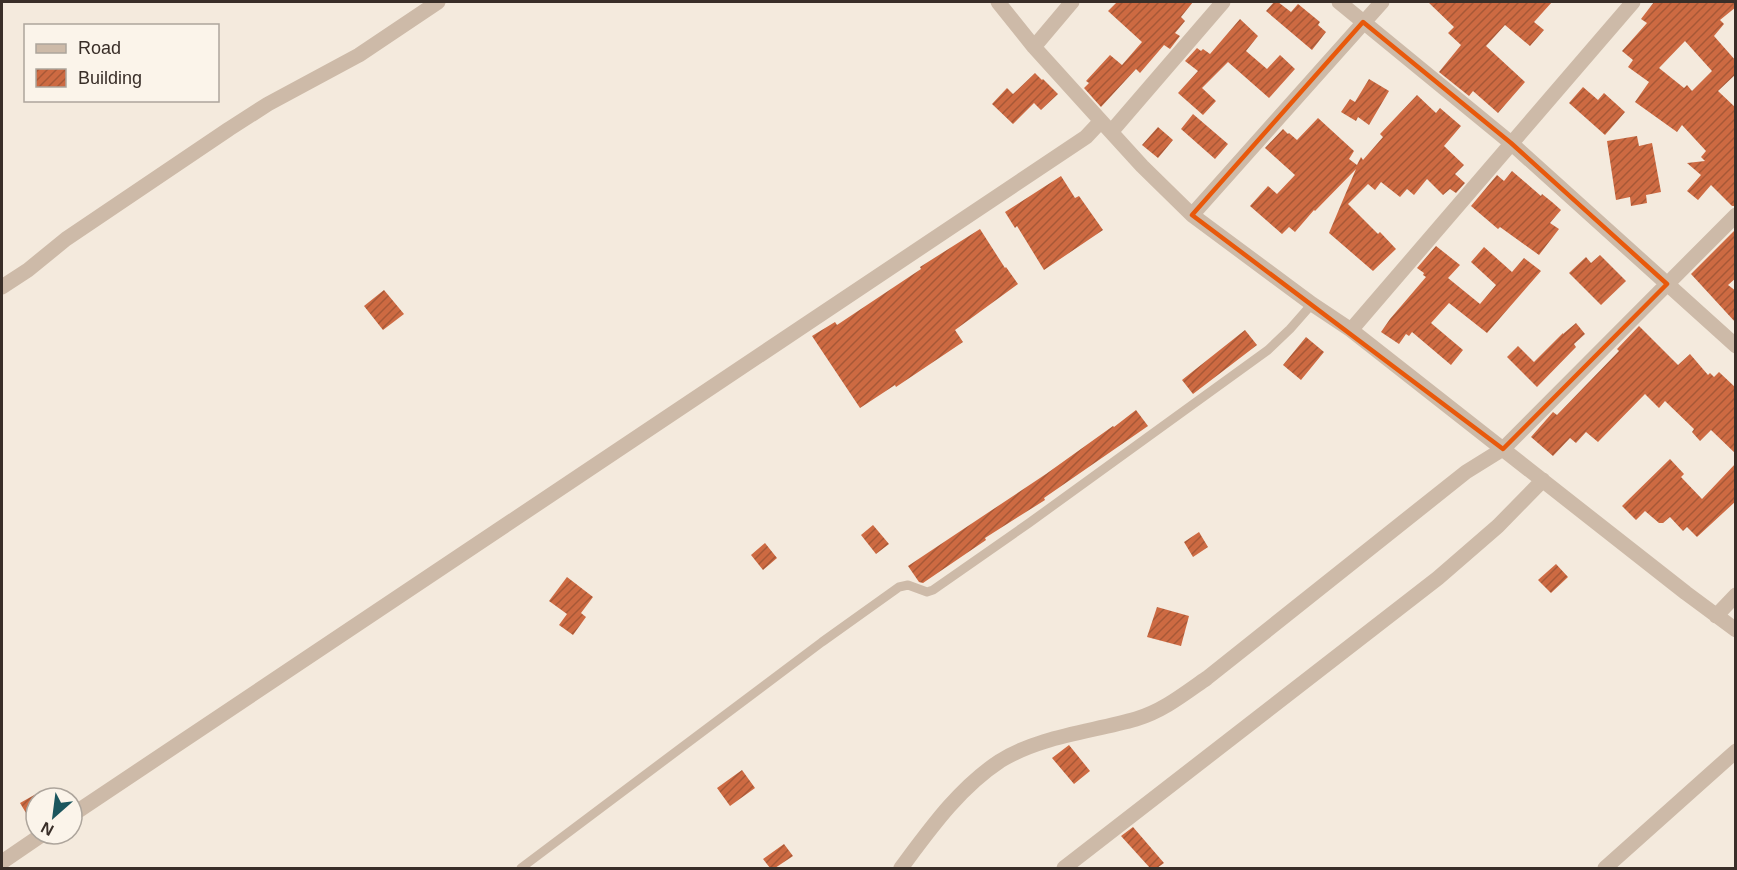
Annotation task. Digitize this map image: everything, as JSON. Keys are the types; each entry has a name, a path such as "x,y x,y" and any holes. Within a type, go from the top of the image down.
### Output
{"street":[{"path":"2,286 28,270 66,239 239,122 359,55 438,2"},
{"path":"998,2 1034,47 1142,166 1192,215 1351,330 1736,630"},
{"path":"1034,47 1072,2"},
{"path":"84,807 1086,137 1106,126 1223,2"},
{"path":"1339,2 1511,143 1736,346"},
{"path":"1192,215 1382,2"},
{"path":"1351,330 1633,2"},
{"path":"901,868 963,792 977,778 1001,761 1019,751 1053,739 1137,718 1167,705 1207,678 1466,472 1503,449 1736,215"},
{"path":"1064,868 1438,578 1498,526 1543,480"},
{"path":"1716,616 1736,596"},
{"path":"1605,868 1736,751"},
{"path":"2,862 25,846"}],"lane":[{"path":"521,868 822,642 899,588 913,586 927,592 933,590 1029,523 1268,350 1312,304"}],"highlighted area":[{"path":"1363,22 1511,143 1667,284 1503,449 1192,215"}],"building":[{"path":"1117,2 1193,2 1181,17 1185,21 1175,33 1180,36 1170,49 1164,45 1140,73 1136,69 1101,107 1084,88 1089,83 1086,81 1110,55 1122,65 1142,42 1108,11"},
{"path":"1274,2 1278,2 1291,12 1298,4 1320,22 1318,25 1326,32 1312,50 1266,11"},
{"path":"1428,2 1552,2 1534,22 1544,30 1530,46 1505,25 1486,46 1525,82 1498,113 1473,91 1469,96 1439,72 1461,45 1448,33 1454,27"},
{"path":"1654,2 1736,2 1736,7 1720,20 1724,24 1714,36 1736,61 1736,74 1718,91 1736,108 1736,206 1732,206 1711,185 1698,200 1687,191 1701,175 1687,163 1705,161 1701,157 1706,151 1682,125 1677,132 1635,102 1649,82 1628,67 1633,60 1622,51 1647,23 1641,19","holes":["1685,41 1712,71 1692,91 1687,85 1684,88 1659,68"]},
{"path":"1240,19 1258,36 1246,51 1267,69 1280,55 1295,69 1269,98 1228,62 1202,88 1216,101 1203,115 1178,93 1198,71 1185,61 1197,48 1210,54"},
{"path":"1035,73 1058,94 1041,110 1034,103 1013,124 992,104 1007,88 1013,94"},
{"path":"1369,79 1389,91 1369,125 1358,117 1356,121 1341,112 1350,99 1355,102"},
{"path":"1583,87 1598,100 1604,93 1625,112 1605,135 1569,103"},
{"path":"1417,95 1436,113 1440,108 1461,126 1444,146 1464,165 1455,174 1465,183 1456,193 1450,189 1443,195 1427,179 1414,195 1407,189 1400,197 1381,182 1375,190 1368,184 1348,204 1396,249 1373,271 1329,233 1356,169 1295,232 1289,227 1282,234 1250,206 1268,186 1277,194 1295,175 1265,148 1283,129 1297,140 1318,118 1354,151 1349,159 1357,165 1361,157 1363,160 1383,137 1380,134"},
{"path":"1193,114 1228,144 1215,159 1181,129"},
{"path":"1158,127 1173,140 1158,158 1142,145"},
{"path":"1637,136 1639,146 1652,143 1661,192 1646,195 1647,203 1631,206 1630,197 1616,200 1607,141"},
{"path":"1512,171 1561,210 1550,223 1559,229 1539,255 1500,227 1498,229 1471,206 1497,175 1504,181"},
{"path":"1061,176 1075,198 1079,196 1103,230 1044,270 1017,226 1015,228 1005,212"},
{"path":"980,229 1018,284 955,330 963,342 860,408 812,336 835,322 837,325 921,269 920,267"},
{"path":"1736,229 1736,278 1728,285 1736,291 1736,323 1691,274"},
{"path":"1436,246 1460,265 1448,278 1480,304 1496,285 1471,262 1484,247 1512,272 1524,258 1541,271 1487,333 1449,303 1431,323 1463,350 1451,365 1412,332 1409,336 1406,334 1399,344 1381,332 1426,277 1417,268"},
{"path":"1600,255 1626,281 1601,305 1569,273 1586,257 1591,263"},
{"path":"384,290 404,314 383,330 364,306"},
{"path":"1576,323 1585,334 1574,344 1576,347 1537,387 1507,357 1518,346 1534,362"},
{"path":"1639,326 1678,365 1690,354 1708,375 1710,373 1714,377 1719,372 1736,388 1736,454 1711,430 1700,441 1692,432 1694,429 1665,401 1659,408 1645,394 1598,442 1586,432 1576,443 1570,438 1553,456 1531,437 1553,412 1557,415 1619,351 1617,349"},
{"path":"1245,330 1257,345 1193,394 1182,380"},
{"path":"1306,337 1324,352 1301,380 1283,365"},
{"path":"1136,410 1148,426 1044,498 1045,500 985,538 986,540 923,583 919,582 908,566 1046,474"},
{"path":"1670,459 1684,474 1681,477 1702,499 1736,463 1736,501 1697,537 1687,527 1683,531 1670,517 1663,523 1659,523 1645,511 1636,520 1622,506"},
{"path":"873,525 889,544 876,554 861,535"},
{"path":"1199,532 1208,547 1193,557 1184,542"},
{"path":"765,543 777,558 763,570 751,555"},
{"path":"1556,564 1568,577 1551,593 1538,580"},
{"path":"567,577 593,597 581,613 586,617 573,635 559,625 567,614 549,601"},
{"path":"1157,607 1189,616 1181,646 1147,637"},
{"path":"1069,745 1090,771 1074,784 1052,758"},
{"path":"742,770 755,788 730,806 717,788"},
{"path":"1133,827 1164,863 1157,868 1150,868 1121,836"},
{"path":"784,844 793,856 775,868 770,868 763,859"}]}
